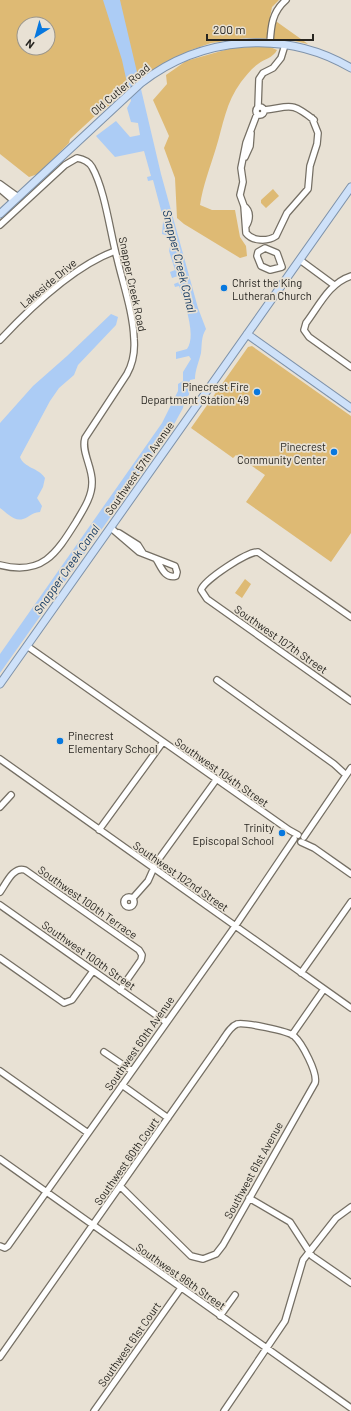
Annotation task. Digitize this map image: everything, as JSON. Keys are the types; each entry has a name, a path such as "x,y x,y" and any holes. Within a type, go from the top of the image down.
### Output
{"main road":[{"name":"Old Cutler Road","path":"0,214 127,95 141,83 169,65 206,50 236,44 270,43 318,53 351,68"},
{"name":"Southwest 57th Avenue","path":"0,684 113,530 247,334 351,187"},
{"path":"247,334 351,408"}],"street":[{"path":"270,43 274,15 279,6 286,0"},
{"path":"258,107 262,107 264,110 284,106 301,109 318,124 322,132 310,166 307,191 287,213 276,236 263,240 248,236 245,232 249,214 240,195 242,185 241,168 246,143 257,114 255,111 258,107 260,77 265,72 273,68 280,58 285,45"},
{"path":"257,114 261,115 264,110"},
{"name":"Snapper Creek Road","path":"0,225 61,168 74,159 81,159 88,163 94,173 115,251 133,325 135,346 132,364 127,374 85,438 85,447 92,476 90,495 65,540 54,554 45,562 27,568 0,565"},
{"path":"0,184 16,199"},
{"path":"0,189 16,199"},
{"path":"263,240 265,248"},
{"path":"265,248 258,252 257,256 261,266 270,270 282,267"},
{"path":"265,248 277,253 282,267 291,273"},
{"name":"Lakeside Drive","path":"0,340 34,306 83,266 95,259 115,251"},
{"path":"300,260 334,285"},
{"path":"351,276 334,285 306,323 305,332 351,367"},
{"path":"113,530 134,548 156,559"},
{"name":"Southwest 107th Street","path":"351,616 258,552 250,553 212,578 204,584 201,592 207,599 351,700"},
{"name":"Southwest 104th Street","path":"27,646 351,874"},
{"path":"217,680 334,764 348,771"},
{"path":"99,830 163,742"},
{"name":"Southwest 102nd Street","path":"0,759 351,1008"},
{"name":"Southwest 60th Avenue","path":"2,1249 8,1246 288,849 310,827 348,771"},
{"path":"133,898 148,881 156,864 216,780"},
{"path":"0,807 11,795"},
{"name":"Southwest 100th Terrace","path":"0,892 14,873 20,869 27,871 137,949 142,955 140,962 120,990"},
{"path":"301,973 351,902"},
{"name":"Southwest 100th Street","path":"0,905 166,1022"},
{"path":"0,958 61,1001 68,1003 73,999 93,971"},
{"path":"292,1035 324,989"},
{"name":"Southwest 60th Court","path":"0,1357 235,1025 243,1024 292,1035"},
{"name":"Southwest 61st Avenue","path":"120,1186 188,1253 200,1259 210,1257 220,1249 316,1080 314,1070 292,1035"},
{"path":"104,1052 132,1071"},
{"path":"0,1071 88,1133"},
{"path":"122,1085 168,1118"},
{"name":"Southwest 96th Street","path":"0,1159 351,1408"},
{"path":"249,1198 290,1222 309,1251 351,1283"},
{"path":"224,1411 267,1349 287,1317 301,1262 336,1218 351,1207"},
{"name":"Southwest 61st Court","path":"94,1411 181,1288"},
{"path":"220,1316 235,1295"}],"shaded area":[{"path":"0,0 279,0 272,7 270,17 308,44 290,40 246,38 211,43 191,50 128,86 128,89 97,116 96,115 70,139 69,143 38,174 29,177 0,154"},
{"path":"268,46 277,50 273,55 260,62 251,70 241,82 232,98 205,183 200,205 212,210 235,210 240,237 246,246 247,256 240,258 184,224 177,218 175,178 164,148 169,136 153,100 167,84 166,75 186,61 232,48"},
{"path":"273,189 279,196 266,208 261,203 261,200"},
{"path":"252,346 351,416 351,533 331,562 246,502 265,475 236,455 233,458 191,428 248,347"},
{"path":"245,579 251,584 242,598 235,593"}],"water":[{"name":"Snapper Creek Canal","path":"103,0 120,0 161,174 198,308 206,329 202,338 201,353 196,369 195,379 190,380 189,395 185,398 183,408 167,437 0,673 0,654 162,423 178,391 178,384 183,381 183,372 191,359 189,356 176,359 176,352 187,349 190,343 191,336 189,318 179,286 175,287 174,284 179,282 178,276 172,278 170,272 175,270 169,251 171,242 169,236 162,234 163,222 167,219 162,214 153,180 148,181 147,177 151,176 144,151 115,157 96,136 116,121 130,137 140,135 138,123 131,122 127,108 131,101 122,60"},
{"path":"111,314 118,317 116,325 78,365 74,375 59,388 50,401 20,457 25,464 39,472 45,478 43,487 37,498 42,506 40,512 34,513 20,520 13,518 0,508 0,423 33,386"}],"place":[{"name":"Christ the King Lutheran Church","path":"224,288"},
{"name":"Pinecrest Fire Department Station 49","path":"257,392"},
{"name":"Pinecrest Community Center","path":"334,452"},
{"name":"Pinecrest Elementary School","path":"60,741"},
{"name":"Trinity Episcopal School","path":"282,833"}]}
